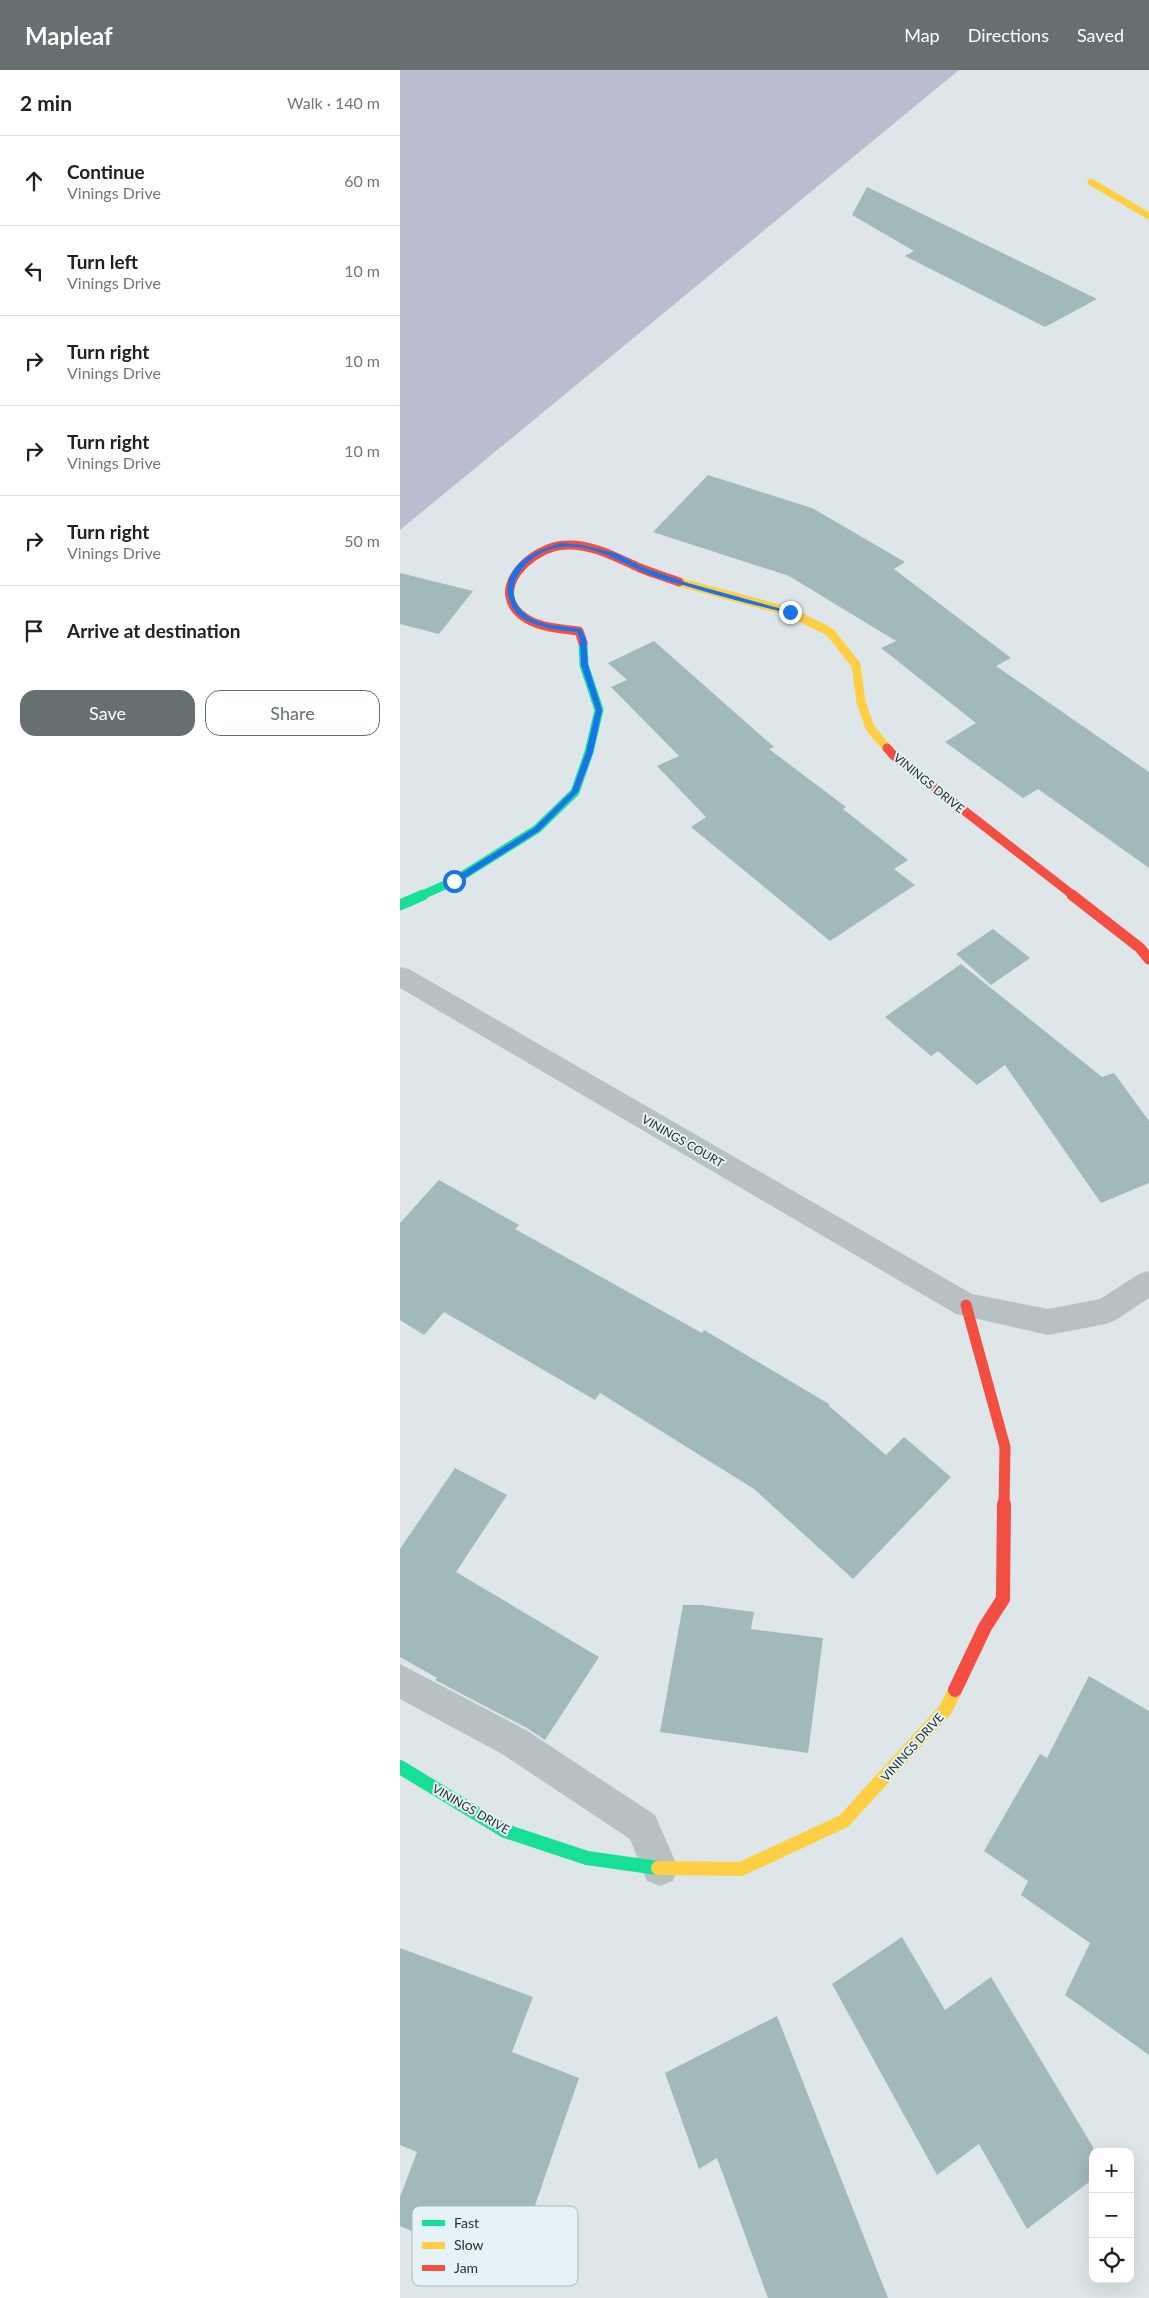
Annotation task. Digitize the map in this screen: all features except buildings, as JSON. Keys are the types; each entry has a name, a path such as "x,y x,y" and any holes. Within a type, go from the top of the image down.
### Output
{"street":[{"path":"1091,182 1149,216"},
{"name":"VININGS DRIVE","path":"405,903 454,881 537,830 575,792 590,752 599,710 584,665 583,639 579,631 551,628 522,615 512,601 511,588 514,574 525,561 540,550 561,545 575,546 616,556 640,568 686,584 790,612 830,632 856,665 861,702 870,728 894,756 1140,948 1149,959"},
{"name":"VININGS COURT","path":"400,976 966,1305"},
{"path":"966,1305 1048,1322 1106,1311 1149,1283"},
{"name":"VININGS DRIVE","path":"400,1767 505,1830 587,1858 660,1868 741,1869 844,1821 946,1709 985,1627 1003,1599 1005,1447 966,1305"},
{"path":"400,1682 514,1742 643,1827 660,1868"}],"shaded area":[{"path":"400,70 959,70 400,530"}],"traffic: fast":[{"path":"400,905 454,881 537,829 575,792 589,752 599,710 584,665 583,643"},
{"path":"400,1767 505,1831 587,1858 658,1868"}],"traffic: slow":[{"path":"1091,182 1149,216"},
{"path":"679,582 790,612 830,632 856,665 861,702 870,728 887,748"},
{"path":"658,1868 741,1869 844,1821 946,1709 955,1690"}],"traffic: jam":[{"path":"583,643 579,631 548,627 533,622 521,614 513,603 510,592 512,580 526,561 537,553 560,545 591,548 679,582"},
{"path":"887,748 894,756 1140,948 1149,959"},
{"path":"955,1690 985,1627 1003,1599 1005,1447 966,1305"}],"route":[{"path":"454,881 537,830 575,792 590,752 599,710 584,665 583,639 579,631 551,628 522,615 512,601 511,588 514,574 525,561 540,550 561,545 582,547 616,556 640,568 686,584 790,612"}]}
